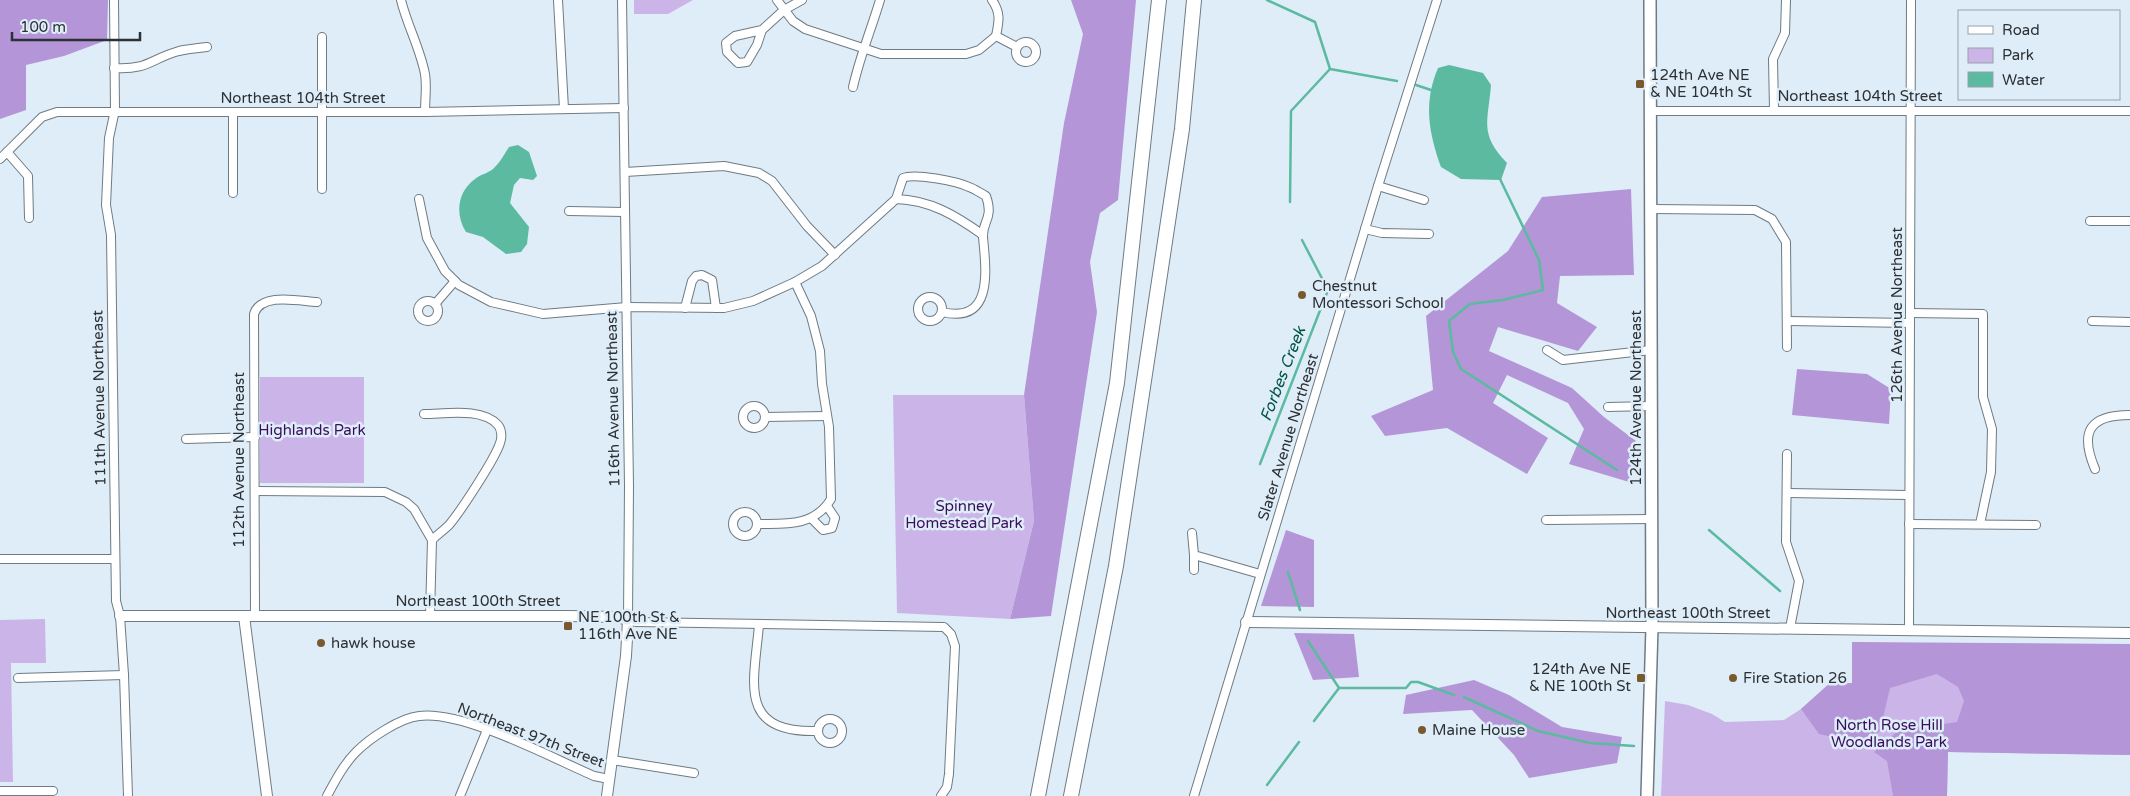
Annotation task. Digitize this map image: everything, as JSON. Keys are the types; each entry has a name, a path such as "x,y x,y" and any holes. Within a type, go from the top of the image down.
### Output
{"highway":[{"path":"1038,796 1117,383 1159,0"},
{"path":"1071,796 1116,566 1182,129 1194,0"}],"main road":[{"name":"124th Avenue Northeast","path":"1648,796 1652,627 1650,0"}],"street":[{"name":"111th Avenue Northeast","path":"114,0 115,110 109,138 106,205 111,235 116,601 120,616 124,675 128,796"},
{"path":"401,0 406,24 422,60 425,76 425,112"},
{"path":"558,0 564,109"},
{"name":"116th Avenue Northeast","path":"607,796 626,656 628,620 627,307 622,0"},
{"path":"777,0 784,10 805,29 862,48 893,55 966,54 979,50 996,36 999,19 998,9 992,0"},
{"path":"762,30 757,45 747,62 738,63 726,52 726,43 730,38 762,30 784,10 802,0"},
{"path":"853,86 862,48 869,39 880,0"},
{"name":"Slater Avenue Northeast","path":"1194,796 1378,186 1438,0"},
{"path":"1774,110 1773,59 1785,33 1786,0"},
{"name":"126th Avenue Northeast","path":"1909,630 1911,0"},
{"path":"996,36 1017,47"},
{"path":"322,37 322,189"},
{"path":"114,68 134,69 148,66 180,51 207,47"},
{"name":"Northeast 104th Street","path":"0,159 42,117 48,114 115,110 425,112 624,108"},
{"name":"Northeast 104th Street","path":"1650,111 2130,110"},
{"path":"233,112 233,193"},
{"path":"7,152 28,176 29,218"},
{"path":"625,172 724,166 748,169 772,181 835,256"},
{"path":"419,199 427,238 445,271 455,281 473,294 491,302 526,312 543,314 627,307 716,308 740,306 795,282 835,256 896,199 903,178 912,176 969,186 986,196 990,206 990,218 983,235 986,264 982,298 966,313 952,314 942,312"},
{"path":"1378,186 1424,200"},
{"path":"896,199 918,200 948,213 983,235"},
{"path":"1651,209 1755,210 1772,219 1786,242 1788,347"},
{"path":"568,211 626,212"},
{"path":"2090,221 2130,221"},
{"path":"1365,229 1382,233 1429,234"},
{"path":"685,308 692,281 696,276 702,275 712,280 716,308"},
{"path":"435,304 455,281"},
{"path":"757,524 796,524 819,513 827,506 831,499 827,416 816,332 795,282"},
{"name":"112th Avenue Northeast","path":"255,616 254,314 258,306 266,301 317,302"},
{"path":"1911,313 1983,314 1983,397 1992,429 1991,472 1980,524"},
{"path":"1788,321 1910,323"},
{"path":"2092,321 2130,322"},
{"path":"1547,350 1563,360 1651,350"},
{"path":"1608,407 1651,406"},
{"path":"424,414 488,418 499,426 502,433 500,443 490,463 450,524 432,540"},
{"path":"2095,469 2089,454 2088,444 2093,426 2099,419 2108,416 2130,415"},
{"path":"765,417 827,416"},
{"path":"186,439 255,437"},
{"path":"1787,454 1786,542 1799,582 1790,628"},
{"path":"256,491 385,492 406,502 414,509 432,540 430,615"},
{"path":"1788,493 1908,495"},
{"path":"811,518 823,530 832,528 835,518 827,506"},
{"path":"1546,520 1652,519"},
{"path":"1909,524 2036,525"},
{"path":"1192,533 1194,570"},
{"path":"1194,555 1260,574"},
{"path":"0,559 115,560"},
{"name":"Northeast 100th Street","path":"120,616 430,615 617,617 636,622 944,627 951,634 955,646 950,774 947,787 941,796"},
{"path":"244,616 267,796"},
{"name":"Northeast 100th Street","path":"1246,622 2130,633"},
{"path":"759,625 753,688 758,710 777,726 818,731"},
{"path":"18,678 124,675"},
{"name":"Northeast 97th Street","path":"327,796 357,751 397,723 417,716 434,715 462,721 594,776 609,779"},
{"path":"460,796 487,730"},
{"path":"612,760 694,773"},
{"path":"0,791 53,791"}],"green space":[{"path":"634,0 693,0 668,14 634,14"},
{"name":"Highlands Park","path":"260,377 364,377 364,483 260,483"},
{"name":"Spinney Homestead Park","path":"893,395 1024,395 1034,521 1010,619 897,613"},
{"path":"45,619 46,663 11,663 13,782 0,782 0,620"},
{"name":"North Rose Hill Woodlands Park","path":"1852,642 1900,643 2130,755 1948,752 1947,796 1661,796 1665,701 1688,705 1712,714 1725,722 1784,720 1801,709 1830,683 1852,683"}],"shaded area":[{"path":"0,0 108,0 107,40 64,56 26,65 26,110 0,119"},
{"path":"1071,0 1136,0 1118,200 1100,213 1090,262 1097,312 1051,616 1010,619 1034,521 1024,395 1064,123 1083,34"},
{"path":"1631,189 1634,275 1560,276 1557,303 1597,327 1578,351 1498,327 1489,351 1572,388 1604,417 1636,441 1629,482 1569,464 1584,429 1568,403 1507,375 1493,403 1548,438 1527,474 1447,428 1385,436 1371,416 1433,390 1426,316 1508,251 1542,197"},
{"path":"1797,369 1867,374 1891,389 1889,424 1792,415"},
{"path":"1286,530 1314,540 1314,607 1261,606"},
{"path":"1294,633 1354,634 1359,677 1313,680"},
{"name":"North Rose Hill Woodlands Park","path":"1852,642 2130,644 2130,755 1948,752 1947,796 1893,796 1887,761 1874,752 1899,730 1957,722 1964,701 1958,687 1937,674 1890,688 1880,731 1862,744 1819,734 1801,709 1830,683 1852,683"},
{"path":"1474,680 1509,695 1562,727 1622,737 1617,763 1529,778 1514,755 1472,710 1403,714 1406,695"}],"water":[{"path":"1449,65 1483,73 1491,85 1487,127 1492,144 1507,163 1501,180 1461,179 1441,167 1433,142 1429,118 1430,93 1438,68"},
{"path":"518,145 529,152 537,176 533,180 520,178 514,185 510,203 529,227 527,244 521,252 506,254 483,237 466,232 462,225 459,211 461,197 469,184 477,177 493,169 509,147"}],"waterway":[{"name":"Forbes Creek","path":"1267,0 1315,22 1330,69 1291,111 1290,202"},
{"path":"1330,69 1397,81"},
{"path":"1416,85 1431,90"},
{"path":"1500,179 1539,260 1543,290 1503,300 1470,304 1449,321 1453,352 1461,369 1617,470"},
{"name":"Forbes Creek","path":"1260,464 1328,290 1302,240"},
{"path":"1709,530 1780,591"},
{"name":"Forbes Creek","path":"1288,572 1300,610"},
{"name":"Forbes Creek","path":"1308,641 1339,688 1314,721"},
{"path":"1339,688 1406,688 1411,682 1418,682 1454,695"},
{"path":"1464,697 1538,731 1590,743 1634,746"},
{"name":"Forbes Creek","path":"1267,785 1299,742"}],"place":[{"name":"124th Ave NE & NE 104th St","path":"1640,84"},
{"name":"Chestnut Montessori School","path":"1302,295"},
{"name":"NE 100th St & 116th Ave NE","path":"568,626"},
{"name":"hawk house","path":"321,643"},
{"name":"124th Ave NE & NE 100th St","path":"1641,678"},
{"name":"Fire Station 26","path":"1733,678"},
{"name":"Maine House","path":"1422,730"}]}
